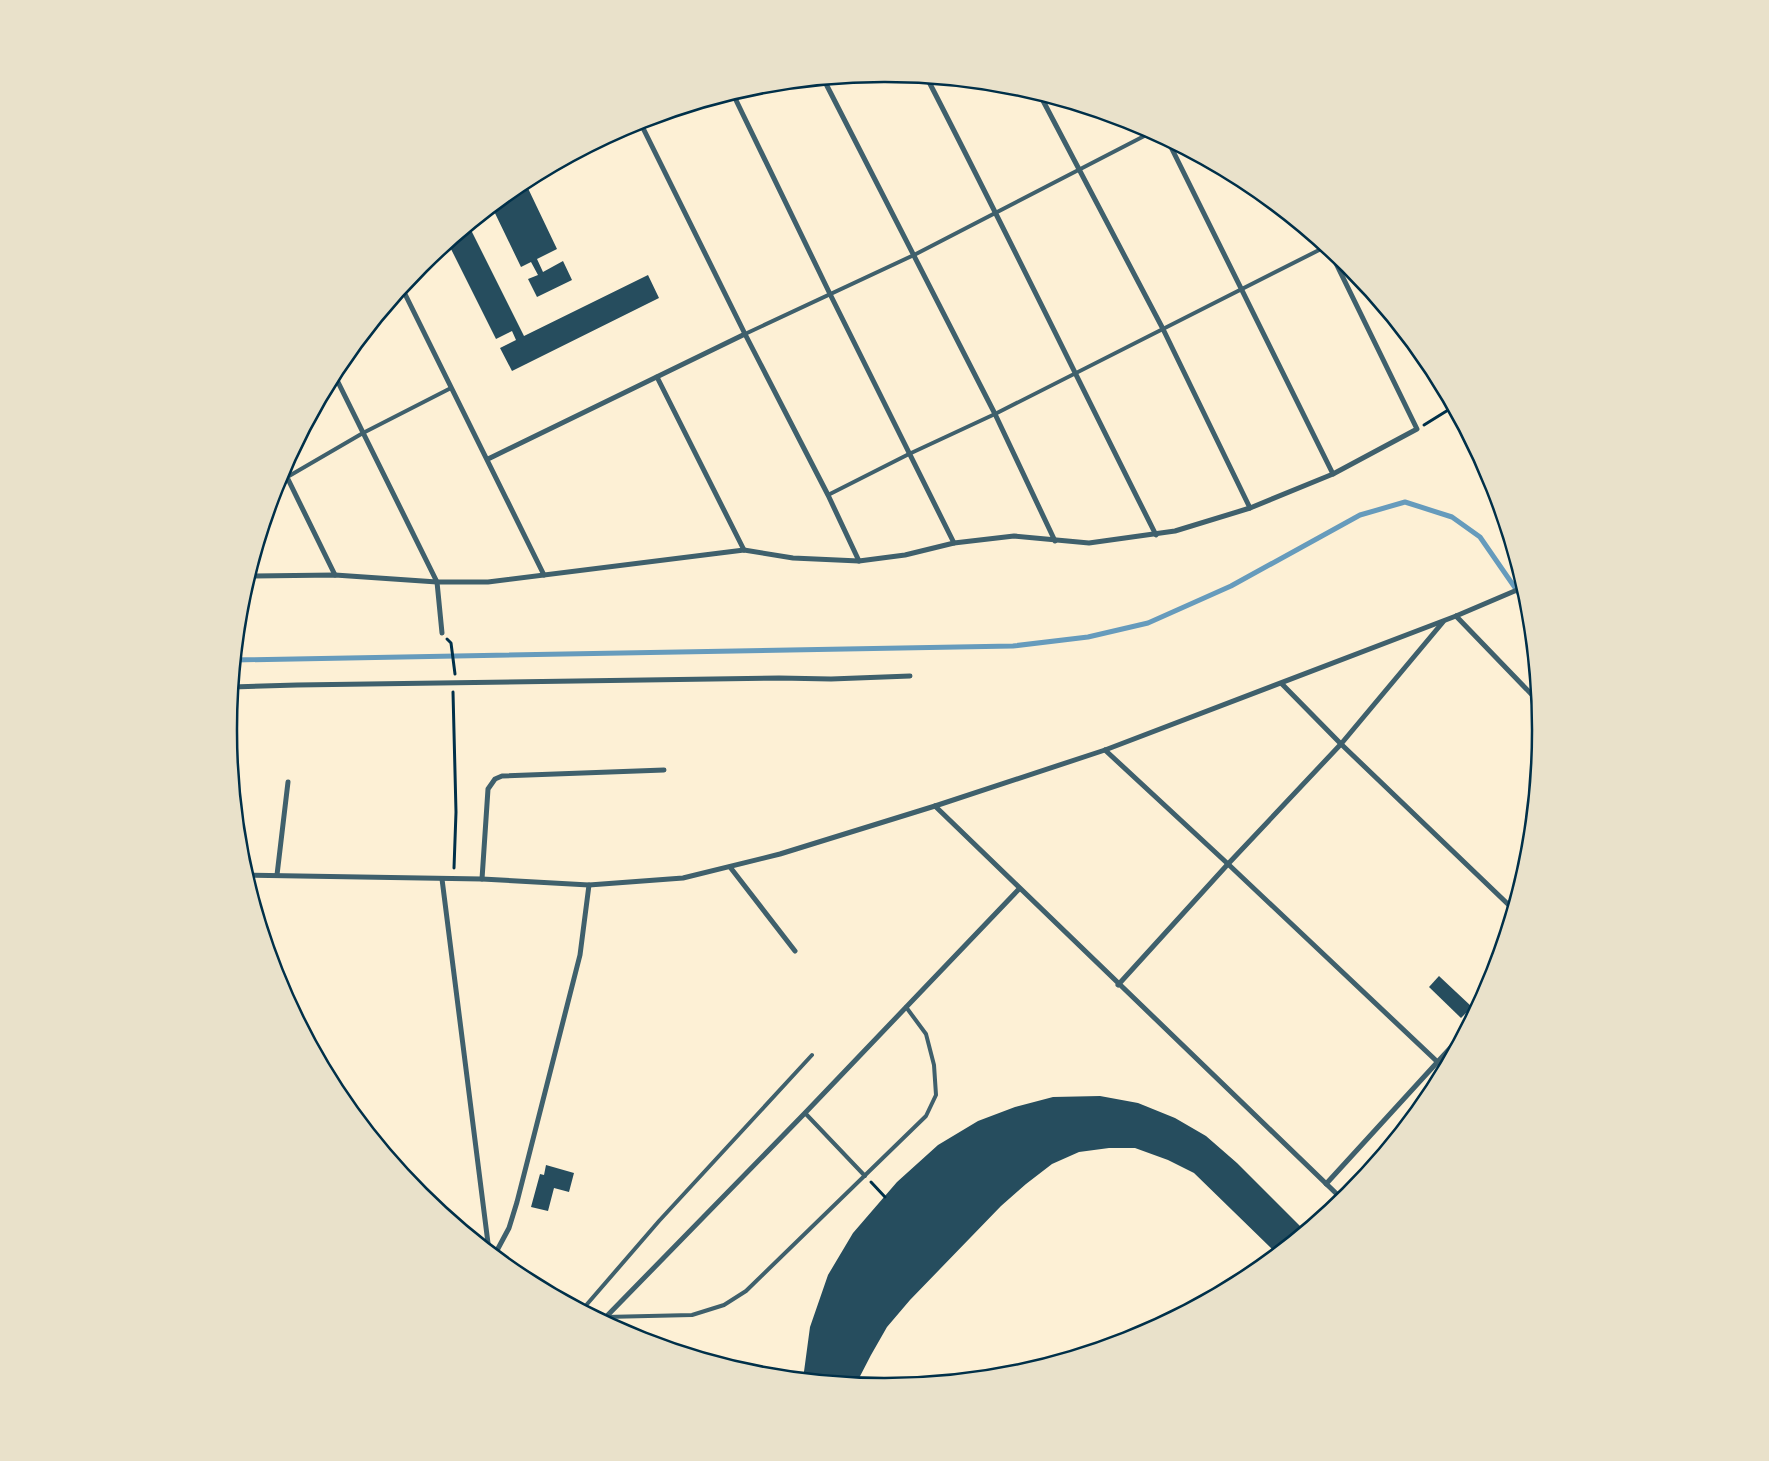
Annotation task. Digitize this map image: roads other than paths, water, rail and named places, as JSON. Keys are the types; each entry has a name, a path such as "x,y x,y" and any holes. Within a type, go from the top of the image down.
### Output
{"street":[{"path":"930,84 996,212 1074,373 1156,535"},
{"path":"827,85 995,414 1055,541"},
{"path":"736,100 954,542"},
{"path":"1044,103 1163,329 1250,508"},
{"path":"644,129 745,334 828,495 859,561"},
{"path":"1172,150 1333,474"},
{"path":"256,576 335,575 437,582 488,582 744,550 793,558 859,561 905,555 954,542 1014,536 1089,543 1175,532 1250,508 1333,474 1417,429 1338,267"},
{"path":"405,294 544,575"},
{"path":"488,459 745,334"},
{"path":"657,377 744,550"},
{"path":"338,382 437,582 442,633"},
{"path":"288,479 335,575"},
{"path":"253,875 482,879 589,885 683,878 730,867 935,806 1104,750 1443,622 1517,590"},
{"path":"1456,616 1531,695"},
{"path":"1118,985 1341,744 1443,622"},
{"path":"238,687 455,680 831,679 910,676"},
{"path":"1282,684 1341,744 1508,904"},
{"path":"1104,750 1228,864 1440,1065"},
{"path":"482,879 488,789 495,780 502,776 664,770"},
{"path":"277,875 288,782"},
{"path":"935,806 1337,1195"},
{"path":"730,867 795,951"},
{"path":"442,879 488,1243"},
{"path":"497,1250 509,1228 522,1183 580,954 589,885"},
{"path":"607,1316 805,1113 1019,889"},
{"path":"1326,1184 1449,1049"}],"lane":[{"path":"745,334 914,255 1143,137"},
{"path":"828,495 909,454 995,414 1319,250"},
{"path":"289,477 363,433 451,388"},
{"path":"613,1319 692,1315 724,1305 746,1291 926,1116 936,1095 934,1065 926,1034 906,1007"},
{"path":"586,1306 659,1221 812,1055"},
{"path":"805,1113 865,1176"}],"waterway":[{"path":"241,660 1013,646 1088,637 1148,623 1231,586 1360,515 1405,502 1452,517 1480,537 1517,590"}]}
